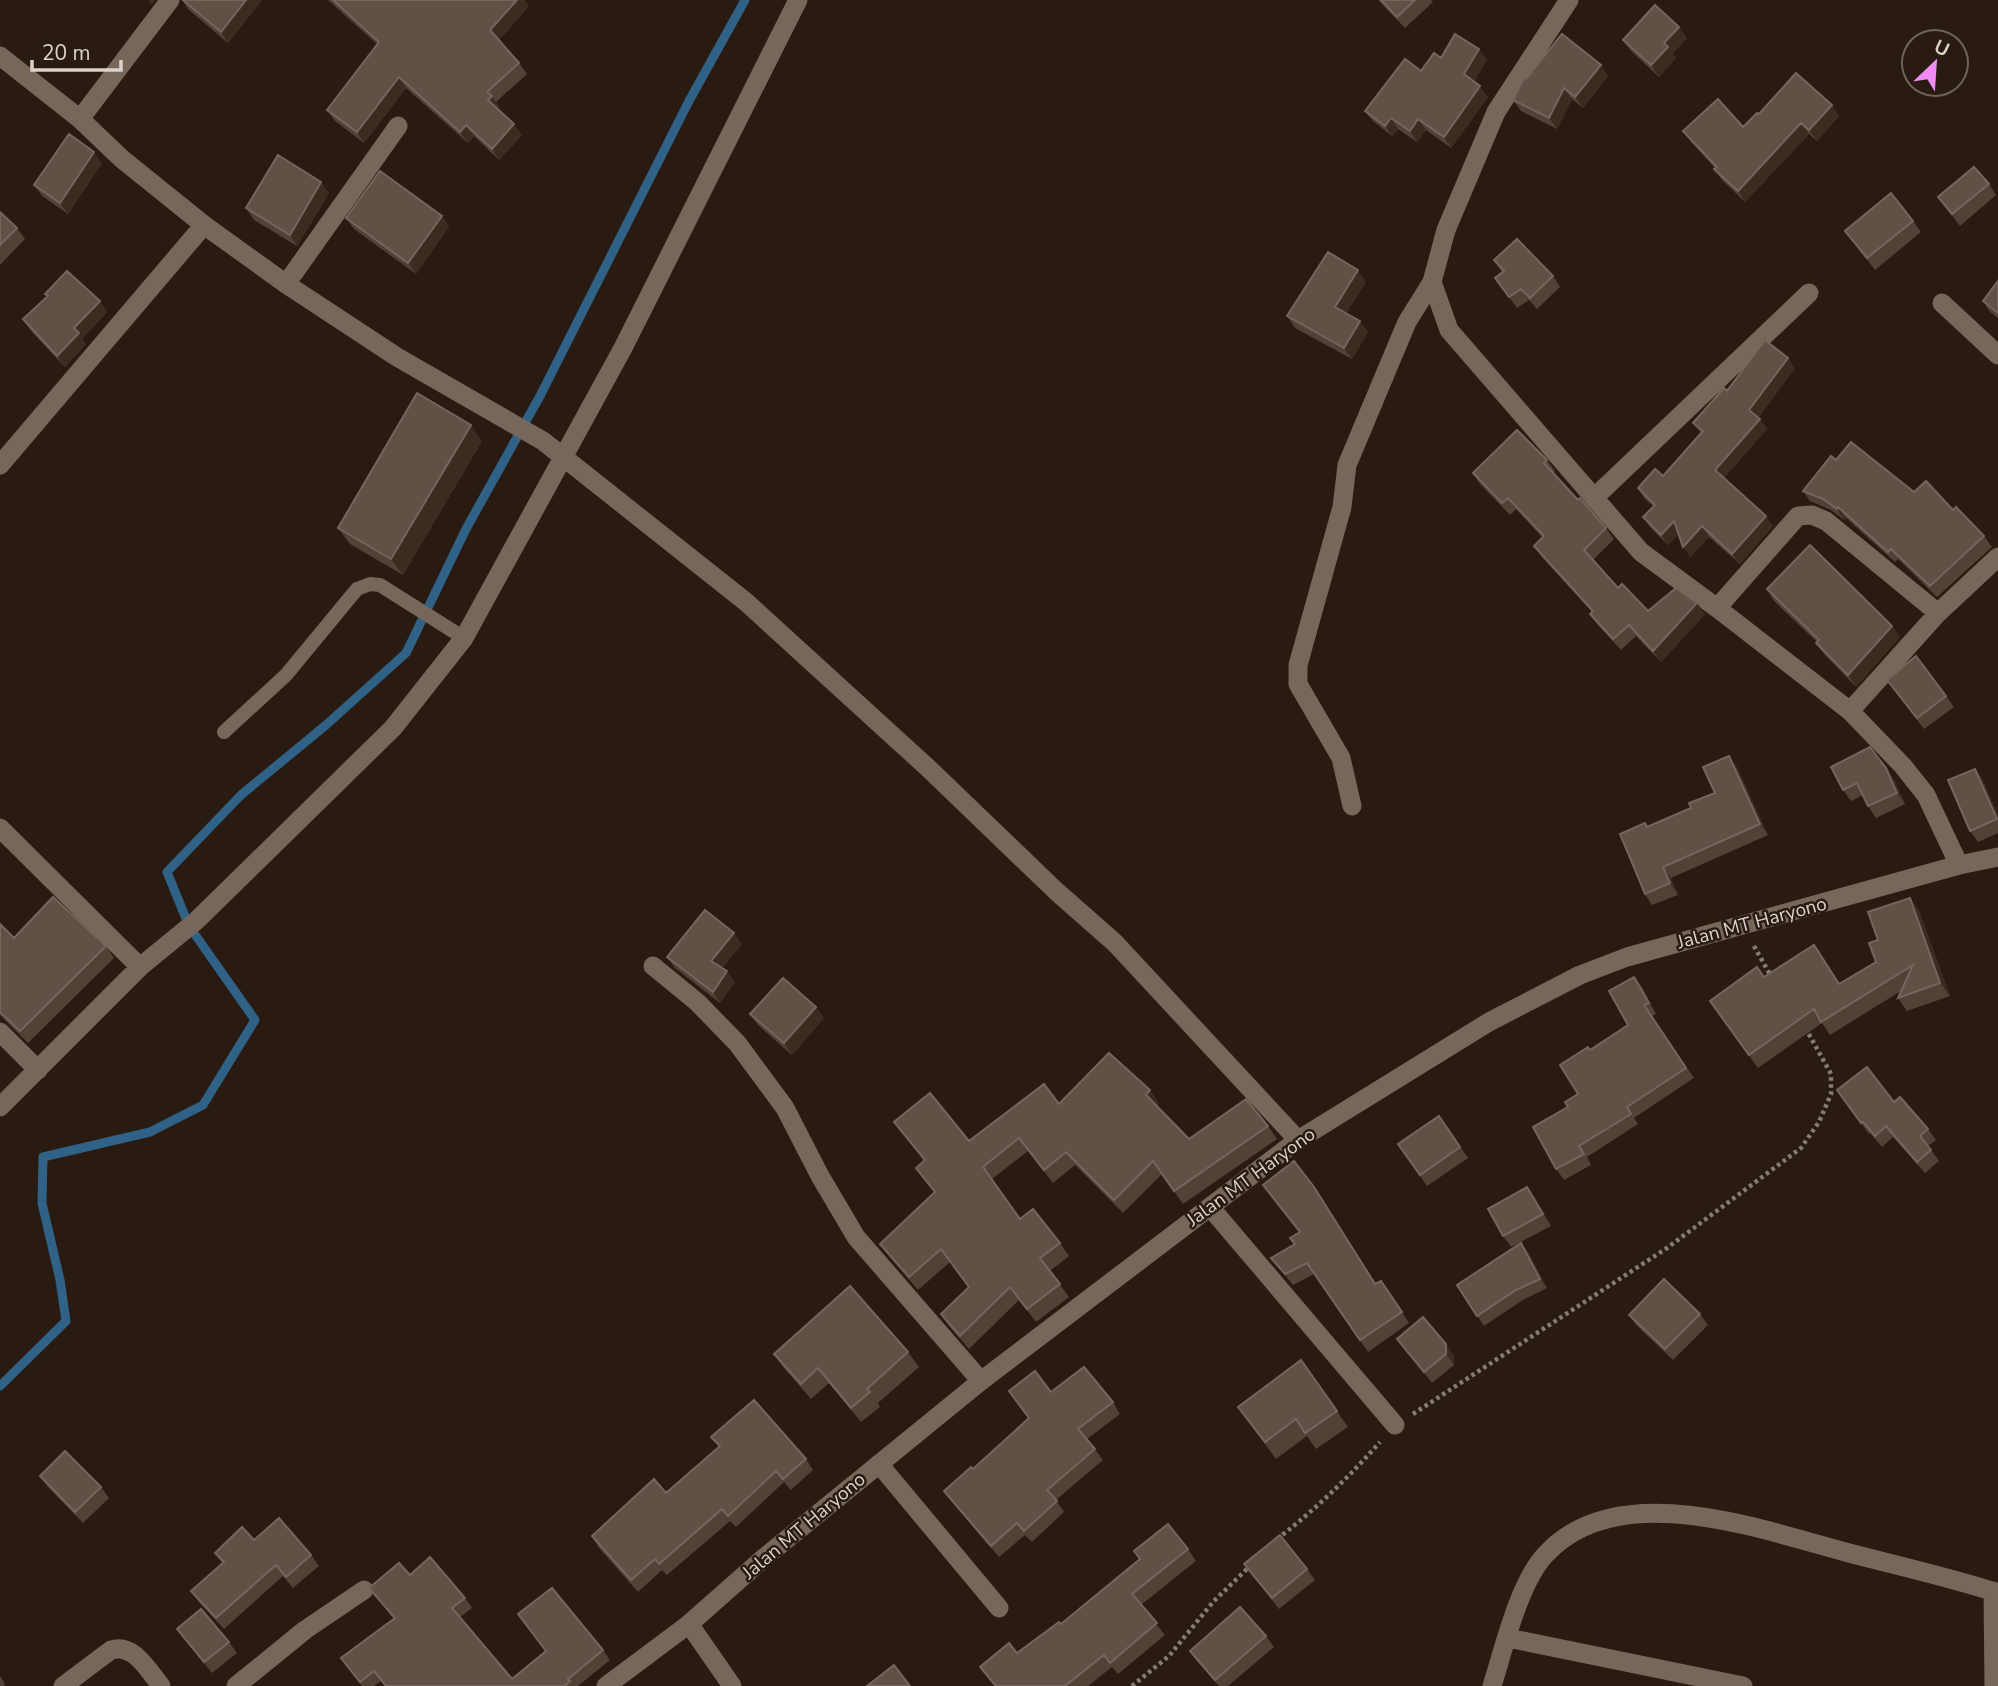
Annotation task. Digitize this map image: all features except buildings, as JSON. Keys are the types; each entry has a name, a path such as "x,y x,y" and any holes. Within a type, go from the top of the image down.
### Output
{"street":[{"path":"80,119 170,0"},
{"path":"0,1107 140,967 196,921 393,728 456,633 563,455 623,348 798,0"},
{"path":"1352,806 1341,758 1298,684 1298,665 1342,507 1348,465 1407,322 1432,282 1446,230 1496,112 1569,0"},
{"path":"0,56 80,119 122,159 204,225 286,284 397,357 507,419 563,455 746,602 928,766 1056,891 1115,943 1298,1140"},
{"path":"286,284 398,126"},
{"path":"0,465 204,225"},
{"path":"1432,282 1449,330 1641,552 1850,711 1903,766 1926,795 1959,865"},
{"path":"1595,497 1809,293"},
{"path":"1942,303 1998,355"},
{"path":"1717,608 1798,516 1812,515 1826,521 1938,613"},
{"path":"1850,711 1938,613 1998,558"},
{"path":"0,828 140,967"},
{"name":"Jalan MT Haryono","path":"606,1686 688,1624 765,1557 981,1381 1298,1140 1489,1022 1580,975 1628,957 1959,865 1998,857"},
{"path":"653,966 697,1002 737,1043 785,1108 820,1176 856,1237 981,1381"},
{"path":"0,1032 38,1070"},
{"path":"1210,1207 1395,1425"},
{"path":"878,1464 999,1608"},
{"path":"1492,1686 1529,1578 1545,1554 1588,1523 1665,1513 1728,1521 1995,1592 1994,1686"},
{"path":"236,1686 305,1630 363,1590"},
{"path":"688,1624 732,1686"},
{"path":"1508,1638 1743,1686"},
{"path":"63,1686 111,1650 120,1647 141,1660 161,1686"}],"lane":[{"path":"224,732 286,675 357,589 370,584 380,585 456,633"}],"path":[{"path":"1743,926 1774,982"},
{"path":"1270,1545 1346,1481 1395,1425 1667,1248 1801,1148 1819,1122 1831,1094 1830,1074 1805,1028"},
{"path":"1132,1686 1169,1656 1213,1602 1251,1564"}],"waterway":[{"path":"0,1386 66,1321 60,1280 42,1203 43,1157 150,1132 203,1105 255,1020 189,926 167,872 241,795 326,725 406,653 466,529 540,396 689,101 745,0"}]}
